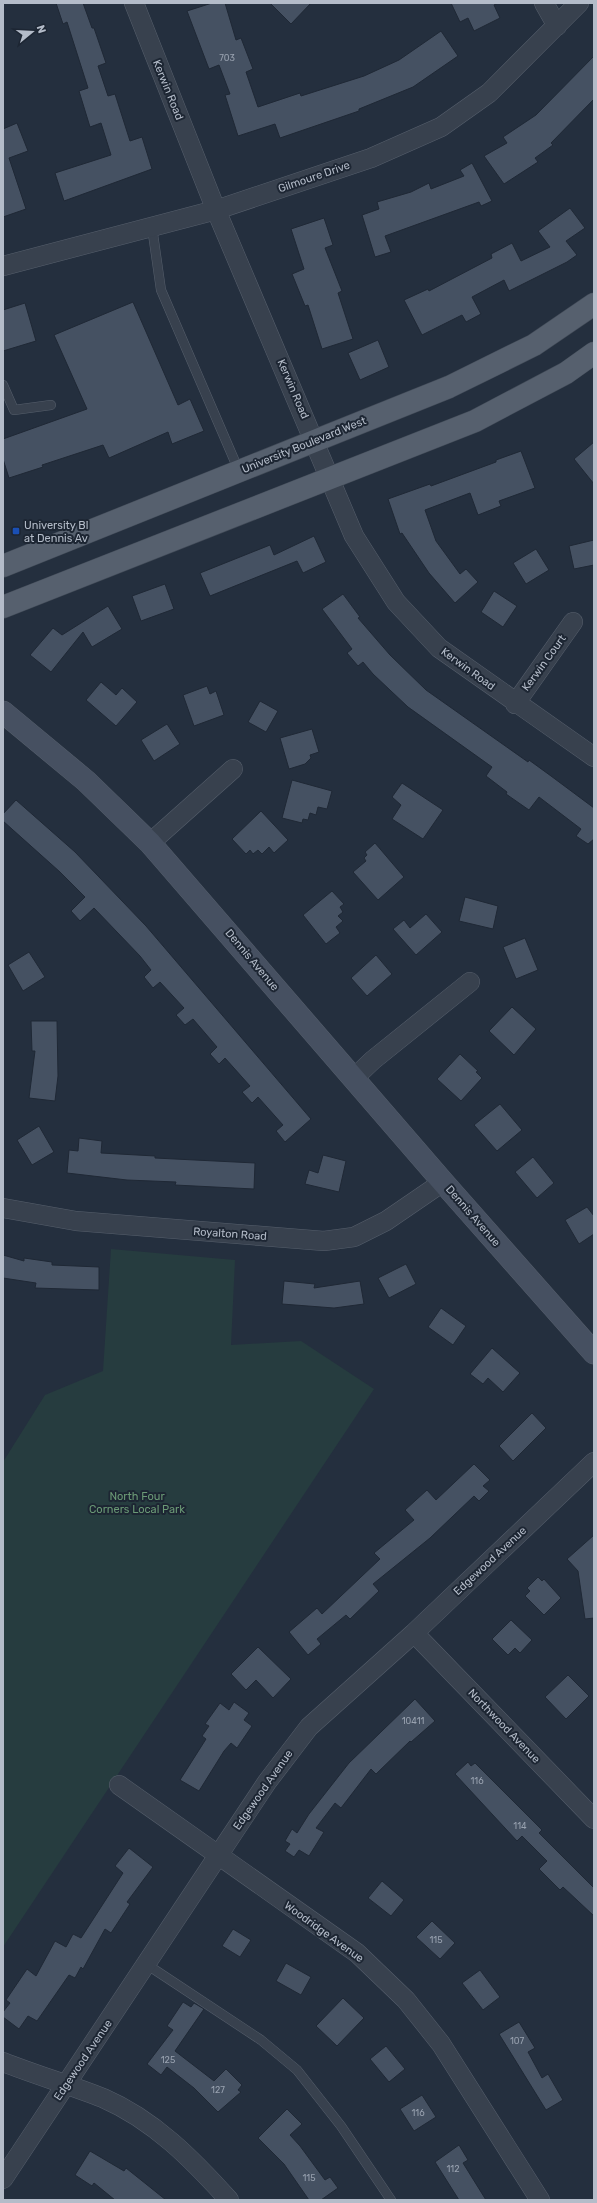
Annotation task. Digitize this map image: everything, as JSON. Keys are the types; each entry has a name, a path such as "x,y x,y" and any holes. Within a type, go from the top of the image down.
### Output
{"main road":[{"name":"University Boulevard West","path":"3,566 449,387 534,345 594,304"},
{"path":"3,607 475,421 566,372 594,353"}],"street":[{"name":"Kerwin Road","path":"134,3 216,210 331,478 354,536 396,602 439,648 515,704 594,757"},
{"path":"544,3 557,26"},
{"name":"Gilmoure Drive","path":"3,266 216,210 371,158 441,128 489,94 579,3"},
{"name":"Kerwin Court","path":"515,704 573,622"},
{"name":"Dennis Avenue","path":"3,712 86,781 150,843 443,1182 594,1353"},
{"path":"150,843 233,769"},
{"path":"354,1078 373,1060 470,982"},
{"name":"Royalton Road","path":"3,1208 76,1222 324,1241 354,1237 386,1221 443,1182"},
{"name":"Edgewood Avenue","path":"3,2179 266,1782 309,1727 414,1633 594,1462"},
{"name":"Northwood Avenue","path":"414,1633 594,1819"},
{"name":"Woodridge Avenue","path":"119,1785 357,1954 406,2000 441,2044 540,2200"},
{"path":"3,2062 104,2099 147,2122 192,2158 229,2200"}],"lane":[{"path":"152,227 161,290 239,471"},
{"path":"3,385 14,410 51,405"},
{"path":"146,1964 261,2040 298,2070 341,2126 391,2200"}],"green space":[{"name":"North Four Corners Local Park","path":"111,1249 235,1260 231,1345 301,1341 374,1389 3,1947 3,1462 45,1395 103,1371"}],"building":[{"path":"56,3 83,3 92,28 94,28 106,63 98,66 108,96 115,94 130,141 142,137 152,169 64,201 55,173 111,155 101,123 90,127 79,91 88,88 67,22 63,24"},
{"path":"212,3 225,3 236,40 241,38 253,69 246,72 258,107 300,93 301,96 364,76 399,60 441,31 458,56 413,87 359,109 359,111 280,138 275,124 238,136 225,95 230,94 219,65 209,69 187,11"},
{"path":"270,3 311,3 291,24"},
{"path":"451,3 498,3 494,5 500,18 474,31 468,18 460,22"},
{"path":"594,56 594,99 551,143 553,145 535,158 538,162 504,184 484,156 507,143 503,137 536,115"},
{"path":"17,123 28,151 9,158 26,209 3,217 3,129"},
{"path":"472,163 492,201 481,206 479,202 385,236 391,252 375,257 362,215 379,209 377,202 411,192 429,183 431,189 464,176 460,170"},
{"path":"570,208 585,228 566,241 577,255 567,262 509,291 504,280 472,297 481,314 466,322 462,315 422,335 404,300 428,289 429,291 492,258 491,254 512,243 521,261 550,247 538,231"},
{"path":"324,218 333,245 325,248 342,291 338,293 353,339 322,349 308,305 305,306 292,274 304,269 291,229"},
{"path":"133,302 178,405 190,399 204,431 172,444 168,432 109,458 103,445 42,465 43,467 9,478 3,459 3,439 87,409 54,335"},
{"path":"25,303 36,341 3,351 3,310"},
{"path":"378,340 389,367 360,380 348,353"},
{"path":"594,442 594,484 574,459"},
{"path":"521,451 535,488 499,501 501,506 478,515 470,493 425,510 436,541 460,574 466,569 478,582 455,603 429,573 402,533 400,534 388,499 430,484 431,486"},
{"path":"314,536 326,562 303,573 297,561 210,596 200,573 270,545 274,555"},
{"path":"594,540 594,565 574,569 569,546"},
{"path":"536,549 549,570 526,584 513,563"},
{"path":"165,584 174,609 141,621 132,596"},
{"path":"494,591 517,606 503,627 481,612"},
{"path":"343,594 360,617 358,618 390,655 426,690 528,762 529,760 594,808 594,839 588,844 576,836 581,829 539,797 529,810 506,794 507,792 486,776 492,767 408,707 373,674 363,662 358,666 347,653 352,649 322,609"},
{"path":"108,606 122,629 92,647 83,632 51,672 30,655 53,628 62,635"},
{"path":"101,682 116,695 122,688 137,702 116,726 86,700"},
{"path":"207,686 210,694 216,691 224,715 194,726 183,695"},
{"path":"260,701 278,711 266,732 248,722"},
{"path":"167,724 180,744 154,761 141,740"},
{"path":"312,729 319,752 310,755 311,758 305,764 289,769 280,738"},
{"path":"292,780 332,791 327,809 318,807 316,815 310,813 308,820 303,819 302,823 282,818"},
{"path":"402,783 443,810 423,839 392,819 401,805 392,797"},
{"path":"16,800 75,852 146,926 311,1119 285,1142 276,1131 283,1125 258,1097 252,1103 242,1092 250,1086 225,1058 219,1064 210,1054 217,1047 193,1019 185,1025 176,1015 184,1008 160,982 153,988 144,977 151,970 140,956 94,908 80,921 71,911 85,897 60,872 3,821 3,814"},
{"path":"261,811 288,840 274,853 269,847 262,854 258,850 253,854 250,850 246,854 232,839"},
{"path":"375,843 404,877 378,900 353,872 366,861 364,858 367,855 365,852"},
{"path":"332,891 344,904 340,907 343,912 338,916 343,921 336,927 340,933 326,944 303,915"},
{"path":"465,897 498,906 493,929 459,921"},
{"path":"426,914 442,932 416,955 393,929 404,920 410,928"},
{"path":"525,938 538,970 516,979 503,947"},
{"path":"29,952 45,977 23,991 8,965"},
{"path":"376,955 392,974 367,996 351,978"},
{"path":"512,1007 536,1029 514,1055 489,1031"},
{"path":"31,1021 57,1021 58,1076 55,1101 29,1098 35,1051 32,1051"},
{"path":"460,1054 478,1071 476,1072 482,1078 461,1101 437,1079"},
{"path":"500,1104 522,1130 497,1151 474,1125"},
{"path":"39,1126 54,1152 32,1165 17,1140"},
{"path":"79,1138 102,1141 101,1153 155,1156 155,1158 255,1163 254,1189 175,1185 176,1182 127,1180 67,1173 69,1150 78,1151"},
{"path":"323,1155 346,1161 339,1192 305,1184 309,1170 318,1173"},
{"path":"533,1157 554,1183 537,1198 515,1172"},
{"path":"587,1207 594,1216 594,1234 579,1244 565,1220"},
{"path":"3,1255 24,1261 24,1258 52,1262 52,1265 99,1267 99,1290 35,1288 36,1283 3,1278"},
{"path":"406,1264 416,1284 389,1298 378,1278"},
{"path":"284,1281 315,1284 314,1288 360,1281 364,1304 334,1308 282,1304"},
{"path":"441,1308 466,1326 453,1345 428,1327"},
{"path":"492,1348 520,1373 503,1392 488,1378 483,1384 470,1374"},
{"path":"532,1413 546,1428 513,1461 499,1446"},
{"path":"474,1464 490,1480 483,1486 489,1491 479,1501 474,1496 430,1538 373,1584 379,1591 350,1619 346,1615 317,1639 321,1644 308,1655 289,1632 317,1608 322,1614 380,1559 374,1553 414,1520 405,1510 427,1490 436,1500"},
{"path":"594,1535 594,1618 585,1619 578,1571 567,1559"},
{"path":"538,1577 542,1581 544,1579 561,1598 544,1615 525,1596 530,1591 527,1588"},
{"path":"511,1620 532,1640 520,1653 515,1648 508,1655 492,1639"},
{"path":"258,1647 291,1679 273,1698 256,1680 246,1690 231,1674"},
{"path":"568,1675 589,1696 566,1719 545,1697"},
{"path":"415,1699 435,1721 411,1742 410,1741 376,1774 371,1769 341,1808 335,1803 316,1828 324,1832 309,1856 299,1850 294,1857 285,1851 290,1844 285,1841 292,1829 297,1833 309,1814 349,1763"},
{"path":"234,1702 249,1713 244,1720 252,1726 237,1748 231,1743 224,1751 199,1791 180,1780 206,1739 202,1736 209,1726 205,1724 220,1703 229,1710"},
{"path":"468,1762 471,1766 475,1763 542,1830 539,1833 594,1888 594,1916 563,1887 560,1890 539,1869 547,1861 522,1836 517,1841 455,1774"},
{"path":"129,1848 153,1867 127,1902 130,1904 111,1933 105,1929 83,1969 81,1967 75,1978 69,1975 37,2021 28,2016 19,2029 3,2017 3,2012 10,2003 6,2000 27,1969 36,1976 55,1941 66,1947 73,1934 81,1938 123,1873 115,1866"},
{"path":"382,1881 404,1900 391,1916 368,1898"},
{"path":"432,1921 455,1943 440,1959 416,1937"},
{"path":"233,1929 251,1940 240,1957 222,1946"},
{"path":"286,1963 311,1977 301,1995 276,1981"},
{"path":"480,1970 500,1997 483,2010 462,1983"},
{"path":"343,1998 364,2018 337,2046 316,2026"},
{"path":"183,2002 191,2007 194,2003 204,2009 175,2051 214,2081 226,2069 242,2085 238,2090 241,2092 218,2112 194,2088 167,2067 161,2075 147,2064 173,2030 167,2026"},
{"path":"519,2022 535,2048 528,2052 542,2078 548,2074 563,2100 546,2110 499,2034"},
{"path":"386,2046 405,2069 389,2082 370,2059"},
{"path":"422,2095 436,2117 414,2131 400,2109"},
{"path":"287,2109 302,2124 290,2135 325,2180 330,2177 338,2188 321,2200 309,2200 284,2164 258,2138"},
{"path":"459,2145 468,2160 463,2163 486,2200 459,2200 435,2162"},
{"path":"90,2151 124,2171 126,2168 166,2200 115,2200 94,2183 92,2186 75,2175"}],"place":[{"name":"University Bl at Dennis Av","path":"16,531"}]}
